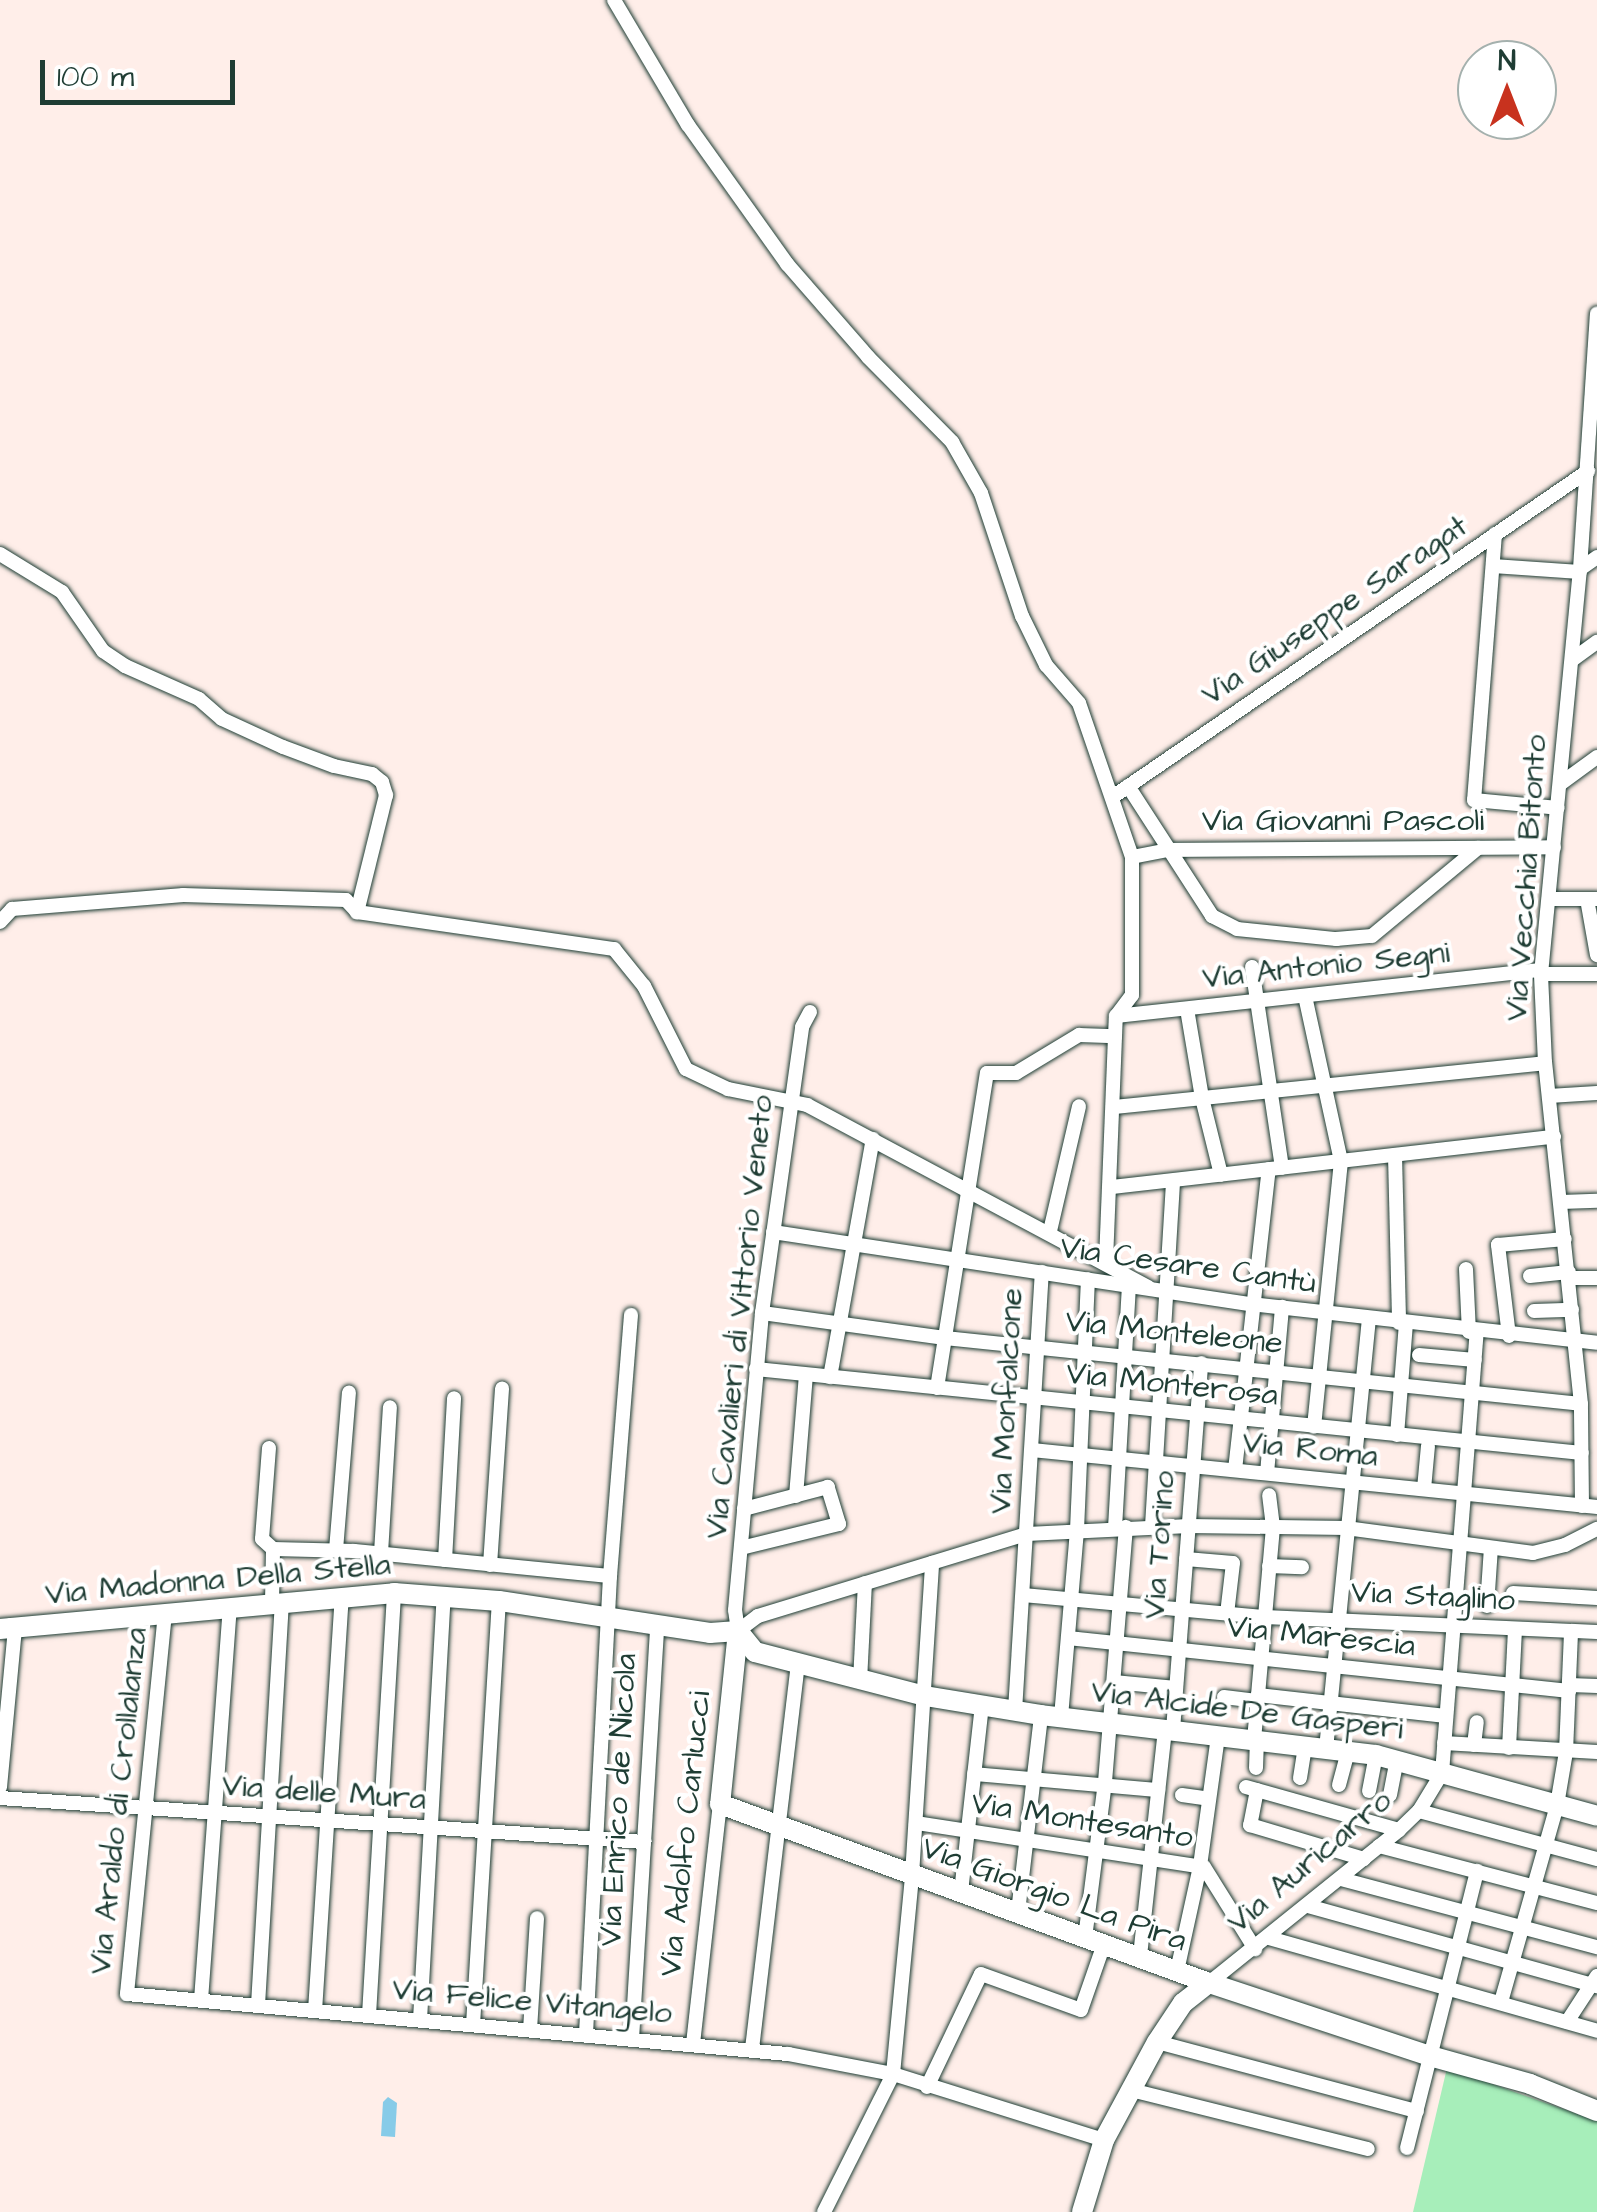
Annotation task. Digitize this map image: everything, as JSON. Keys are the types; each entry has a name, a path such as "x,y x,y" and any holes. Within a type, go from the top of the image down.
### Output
{"street":[{"path":"614,0 688,125 786,264 868,357 952,442 981,493 1022,616 1046,665 1079,703 1132,856 1132,995 1116,1016 1106,1261"},
{"name":"Via Vecchia Bitonto","path":"1590,1506 1544,1063 1541,972 1593,447 1597,314"},
{"name":"Via Giuseppe Saragat","path":"1114,796 1588,471"},
{"path":"1495,534 1474,800 1558,808"},
{"path":"0,554 62,592 104,651 125,666 199,700 222,719 283,747 334,766 372,774 382,782 386,796 357,912"},
{"path":"1492,566 1580,570 1597,556"},
{"path":"1572,660 1597,642"},
{"path":"1560,784 1597,757"},
{"path":"1128,786 1222,925 1359,940 1372,936 1478,848"},
{"name":"Via Giovanni Pascoli","path":"1132,856 1169,850 1554,847"},
{"path":"0,922 12,909 183,895 346,900 357,912 614,949 644,986 686,1070 728,1090 791,1101 873,1139 1148,1287"},
{"path":"1550,899 1592,899 1597,955"},
{"path":"1236,1470 1251,1304 1276,1168 1252,967"},
{"name":"Via Antonio Segni","path":"1116,1016 1541,972 1597,974"},
{"path":"1305,996 1341,1161 1314,1427"},
{"path":"1187,1009 1202,1098 1221,1174"},
{"name":"Via Cavalieri di Vittorio Veneto","path":"738,1631 741,1548 762,1313 802,1027 810,1012"},
{"path":"936,1388 987,1073 1016,1073 1079,1035 1115,1036"},
{"path":"1114,1107 1544,1063"},
{"path":"1549,1096 1597,1092"},
{"path":"1050,1231 1080,1106"},
{"path":"1112,1187 1554,1137"},
{"path":"830,1377 873,1139"},
{"path":"1394,1155 1403,1323 1396,1435"},
{"path":"1152,1526 1173,1181"},
{"path":"1561,1202 1597,1201"},
{"name":"Via Cesare Cantù","path":"772,1232 1251,1304 1576,1344 1597,1343"},
{"path":"1509,1336 1498,1246 1565,1239"},
{"name":"Via Auricarro","path":"1082,2212 1104,2140 1157,2042 1183,2003 1400,1830 1419,1811 1442,1772 1450,1624 1475,1360 1466,1270"},
{"name":"Via Monfalcone","path":"1015,1710 1042,1272"},
{"path":"1530,1276 1597,1278"},
{"path":"1018,1912 1034,1779 1068,1638 1088,1279"},
{"path":"928,2087 982,1974 1080,2010 1094,1941 1096,1849 1120,1605 1120,1457 1129,1284"},
{"path":"1268,1473 1282,1308"},
{"path":"1534,1312 1572,1310"},
{"name":"Via Monteleone","path":"762,1313 945,1338 1581,1404"},
{"path":"586,2034 610,1576 631,1315"},
{"path":"1300,1778 1316,1748 1330,1703 1368,1319"},
{"path":"1419,1354 1475,1360"},
{"name":"Via Torino","path":"1140,1956 1158,1790 1176,1688 1201,1364"},
{"name":"Via Monterosa","path":"756,1369 1582,1453"},
{"path":"796,1496 806,1374"},
{"path":"490,1565 502,1388"},
{"path":"336,1550 349,1393"},
{"path":"445,1560 454,1398"},
{"path":"381,1553 390,1407"},
{"path":"1424,1488 1428,1446"},
{"path":"269,1448 262,1539 273,1549 381,1553 610,1576"},
{"name":"Via Roma","path":"1032,1450 1268,1473 1314,1485 1351,1482 1590,1506"},
{"path":"741,1548 840,1524 828,1488 744,1509"},
{"path":"1256,1768 1273,1527 1269,1495"},
{"path":"738,1631 758,1616 1027,1534 1152,1526 1346,1528 1533,1552 1565,1545 1597,1530"},
{"path":"1486,1606 1491,1548"},
{"path":"258,2005 270,1816 277,1602 273,1549"},
{"path":"1186,1559 1234,1564 1227,1614"},
{"path":"824,2212 894,2074 916,1823 932,1563"},
{"path":"1269,1566 1302,1567"},
{"path":"860,1680 865,1583"},
{"path":"370,2016 394,1594"},
{"name":"Via Madonna Della Stella","path":"5,1625 394,1594 499,1601 710,1633 738,1631"},
{"path":"1513,1594 1597,1598"},
{"path":"315,2011 342,1596"},
{"path":"420,2020 444,1596"},
{"name":"Via Staglino","path":"1024,1596 1227,1614 1597,1632"},
{"path":"473,2025 499,1601"},
{"path":"200,2000 230,1608"},
{"name":"Via Araldo di Crollalanza","path":"127,1994 165,1613"},
{"path":"0,1787 5,1625"},
{"name":"Via Enrico de Nicola","path":"632,2038 656,1626"},
{"path":"1509,1748 1515,1630"},
{"name":"Via Alcide De Gasperi","path":"738,1631 755,1652 925,1696 1051,1716 1386,1757 1597,1816"},
{"name":"Via Adolfo Carlucci","path":"694,2044 738,1631"},
{"path":"1501,2002 1557,1805 1566,1752 1572,1632"},
{"name":"Via Marescia","path":"1068,1638 1512,1686 1597,1686"},
{"path":"752,2049 798,1666"},
{"path":"1114,1682 1176,1688"},
{"path":"1224,1698 1330,1703 1446,1716"},
{"path":"961,1892 982,1705"},
{"path":"1474,1745 1476,1722"},
{"path":"1176,1971 1200,1866 1218,1736"},
{"path":"1444,1743 1597,1752"},
{"path":"1339,1785 1348,1752"},
{"path":"1369,1791 1386,1757"},
{"path":"1386,1757 1390,1795"},
{"path":"974,1774 1158,1790"},
{"path":"1364,1858 1250,1825 1251,1788 1400,1830"},
{"path":"1182,1795 1210,1799"},
{"name":"Via delle Mura","path":"0,1798 644,1842"},
{"name":"Via Giorgio La Pira","path":"720,1804 1210,1983 1430,2056 1530,2084 1597,2111"},
{"path":"1419,1811 1597,1859"},
{"name":"Via Montesanto","path":"916,1823 1200,1866 1222,1892 1255,1949"},
{"path":"1379,1846 1597,1903"},
{"path":"1407,2148 1477,1871"},
{"path":"1341,1878 1597,1946"},
{"path":"1308,1906 1595,1982 1567,2022"},
{"path":"530,2030 537,1918"},
{"path":"1269,1938 1597,2031"},
{"name":"Via Felice Vitangelo","path":"127,1994 752,2049 894,2074 1104,2140"},
{"path":"1157,2042 1417,2110"},
{"path":"1131,2090 1368,2149"}],"green space":[{"path":"1447,2068 1597,2121 1597,2212 1413,2212"}],"water":[{"path":"388,2097 397,2103 395,2137 381,2136 383,2102"}]}
